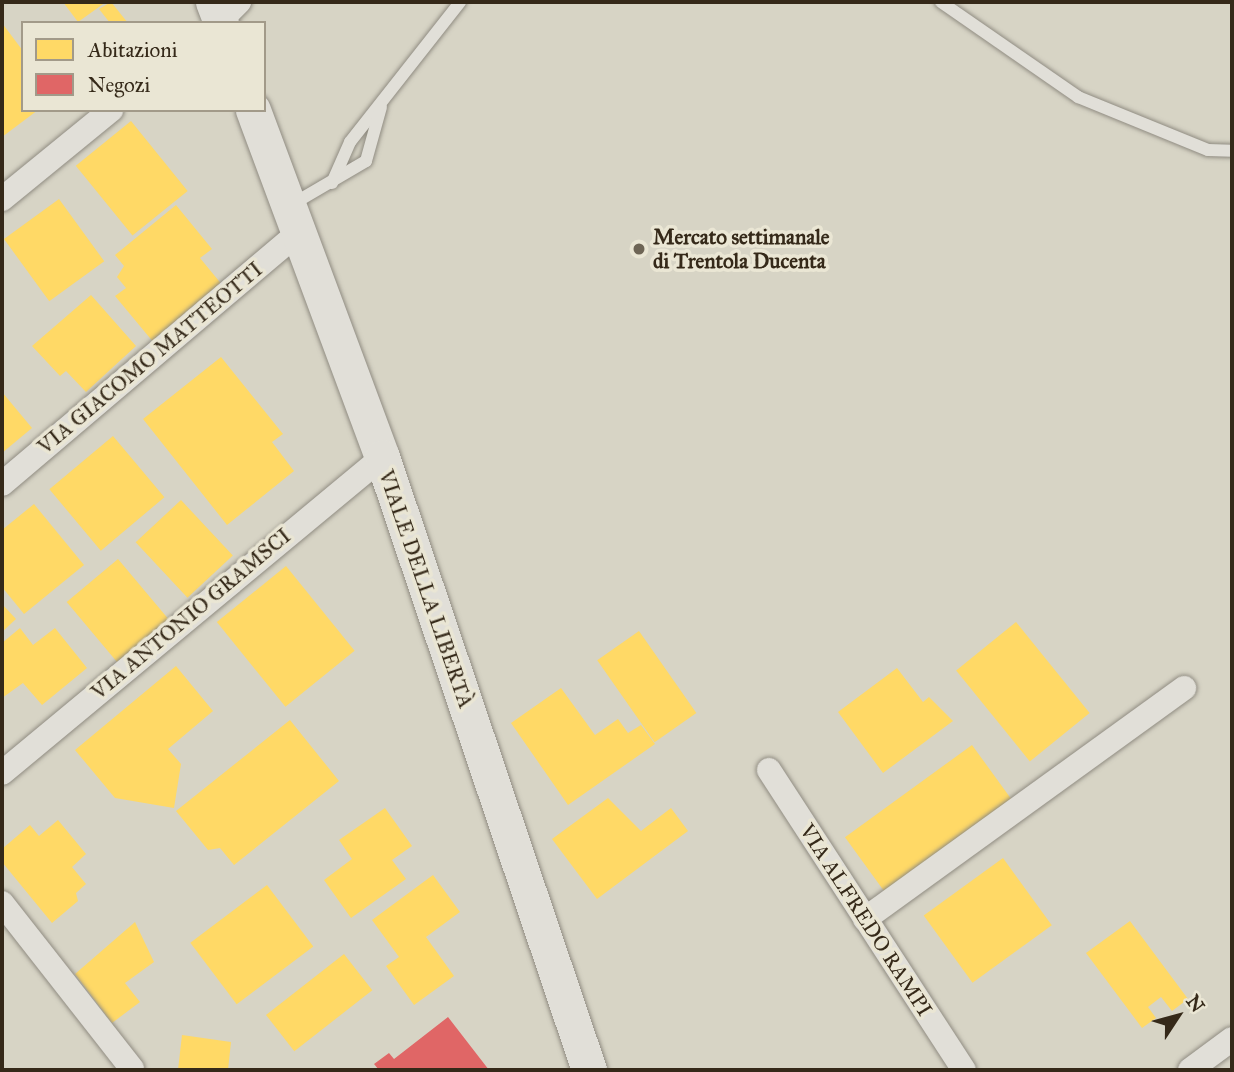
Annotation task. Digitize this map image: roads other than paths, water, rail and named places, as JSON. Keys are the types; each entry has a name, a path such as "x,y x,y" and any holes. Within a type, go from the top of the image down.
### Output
{"main road":[{"name":"VIALE DELLA LIBERTÀ","path":"254,112 382,457 590,1070"}],"street":[{"path":"2,200 109,112"},
{"name":"VIA GIACOMO MATTEOTTI","path":"2,484 293,220"},
{"name":"VIA ANTONIO GRAMSCI","path":"5,765 382,457"},
{"path":"865,919 1184,688"},
{"name":"VIA ALFREDO RAMPI","path":"769,771 964,1070"},
{"path":"2,903 132,1069"},
{"path":"1189,1070 1232,1039"}],"lane":[{"path":"332,183 350,142 460,2"},
{"path":"941,2 1078,97 1208,150 1232,151"},
{"path":"293,220 332,183 366,161 383,100"}],"place":[{"name":"Mercato settimanale di Trentola Ducenta","path":"639,249"}]}
